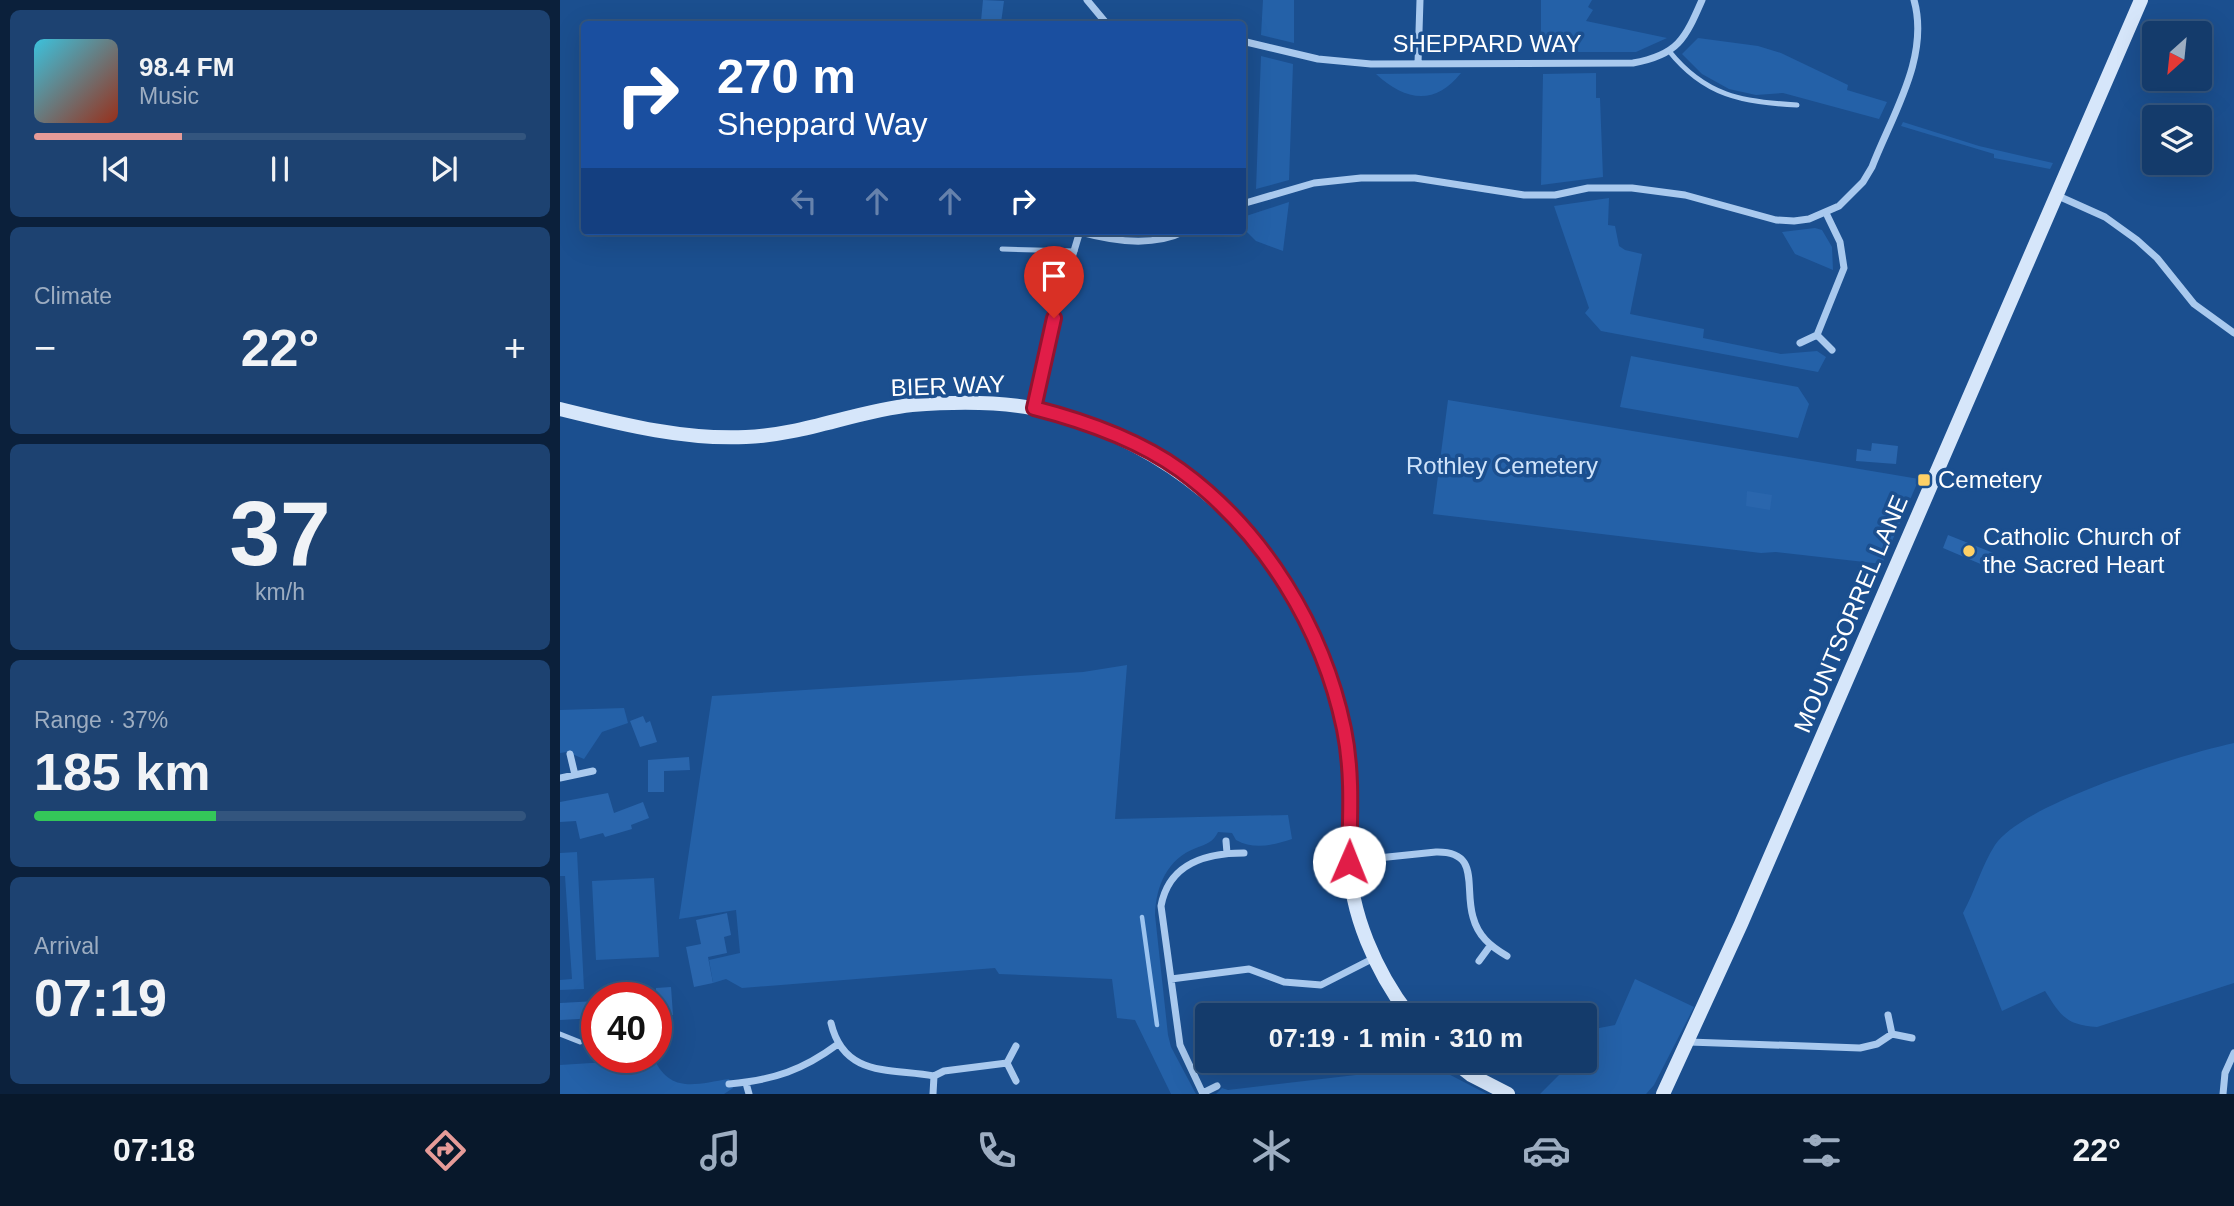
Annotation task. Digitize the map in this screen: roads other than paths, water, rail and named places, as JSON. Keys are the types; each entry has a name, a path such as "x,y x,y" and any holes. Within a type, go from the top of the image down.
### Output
{"street":[{"path":"1087,0 1104,21"},
{"path":"1418,63 1420,0"},
{"path":"1669,51 1681,43 1688,33 1702,0"},
{"path":"1246,203 1314,183 1361,178 1415,177 1524,195 1555,195 1607,187 1645,189 1708,200 1776,220 1809,219 1839,206 1863,182 1911,71 1919,43 1914,0"},
{"name":"MOUNTSORREL LANE","path":"1662,1092 1689,1042 1863,647 2141,0"},
{"name":"SHEPPARD WAY","path":"1246,42 1318,59 1371,64 1633,63 1662,56 1669,51"},
{"path":"2056,195 2105,217 2137,240 2157,258 2194,304 2234,333"},
{"path":"1800,343 1817,335 1844,268 1840,242 1826,213"},
{"path":"1034,408 1049,334 1079,235"},
{"path":"1090,235 1104,239 1129,240 1167,235"},
{"path":"1817,335 1832,350"},
{"name":"BIER WAY","path":"560,409 617,423 703,437 747,437 798,431 853,416 911,405 981,402 1034,408 1106,431 1180,470 1244,529 1272,564 1297,603 1318,645 1334,692 1350,771 1349,862 1353,890 1374,958 1402,1003"},
{"path":"570,754 575,775"},
{"path":"560,778 593,771"},
{"path":"1226,841 1227,853"},
{"path":"1349,862 1436,852 1450,852 1458,856 1468,869 1472,915 1483,939 1507,956"},
{"path":"1217,1086 1203,1093 1180,1045 1162,917 1163,896 1175,875 1185,866 1209,855 1244,853"},
{"path":"1479,961 1490,946"},
{"path":"1171,979 1249,968 1284,982 1321,985 1374,958"},
{"path":"1888,1015 1892,1034"},
{"path":"831,1023 838,1044 873,1070 934,1076 944,1071 1007,1063"},
{"path":"1689,1042 1860,1048 1877,1044 1892,1034 1912,1038"},
{"path":"729,1084 791,1073 838,1044"},
{"path":"1007,1063 1016,1046"},
{"path":"2223,1094 2225,1073 2234,1053"},
{"path":"1007,1063 1016,1081"},
{"path":"1468,1073 1508,1094"},
{"path":"933,1094 934,1076"},
{"path":"746,1083 749,1094"}],"lane":[{"path":"1669,51 1694,78 1724,95 1754,103 1797,105"},
{"path":"1002,249 1075,251"},
{"path":"560,1034 580,1042"}],"waterway":[{"path":"1142,917 1157,1025"}],"place":[{"name":"Cemetery","path":"1924,480"},
{"name":"Catholic Church of the Sacred Heart","path":"1969,551"}],"park label":[{"name":"Rothley Cemetery","path":"1502,466"}]}
